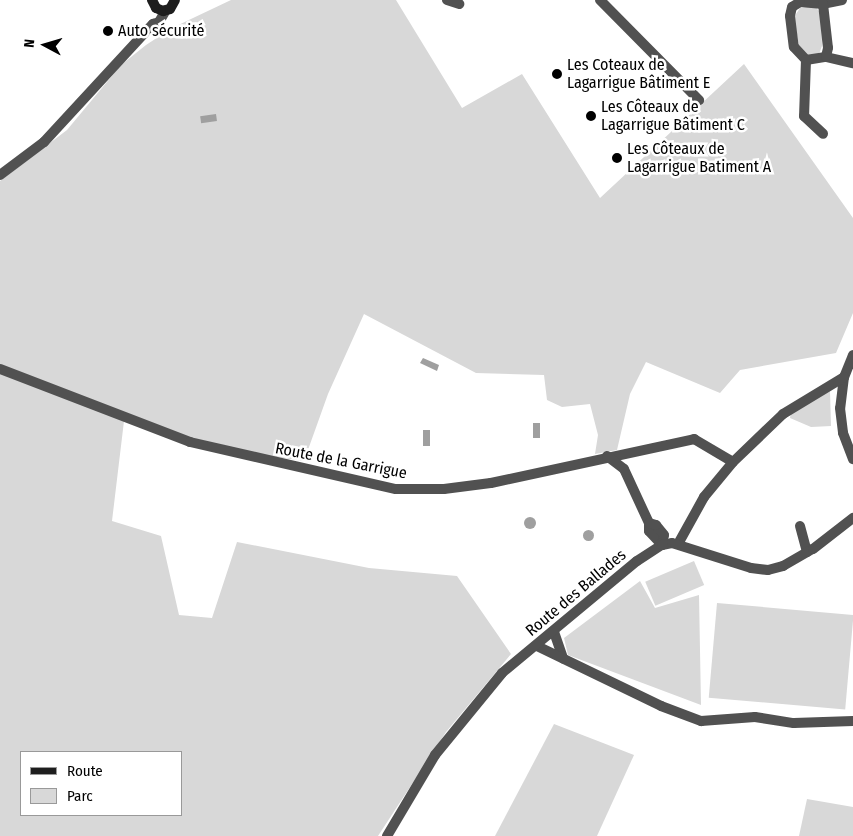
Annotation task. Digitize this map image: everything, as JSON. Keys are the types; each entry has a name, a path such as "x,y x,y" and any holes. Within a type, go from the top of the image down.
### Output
{"street":[{"path":"447,0 460,4"},
{"path":"600,0 700,100"},
{"path":"823,134 804,116 806,60 794,47 790,16 791,4 800,2 823,4 842,0"},
{"path":"153,24 152,2 173,3"},
{"path":"0,176 44,142 153,24 159,22 173,3"},
{"path":"823,4 828,48 826,57"},
{"path":"806,60 826,57 853,63"},
{"path":"853,355 844,377 840,408 843,433 853,459"},
{"name":"Route de la Garrigue","path":"0,370 190,442 396,489 444,489 492,483 607,456 694,439 734,462"},
{"path":"678,544 704,497 734,462 783,414 844,377"},
{"path":"607,456 624,469 649,523 656,525 664,535 662,544 678,544 751,568 768,570 807,552 853,518"},
{"path":"800,526 807,552"},
{"name":"Route des Ballades","path":"387,836 435,755 502,672 554,632 594,594 662,544"},
{"path":"554,632 563,658"},
{"path":"537,646 661,706 701,721 755,717 794,723 853,721"}],"green space":[{"path":"231,0 396,0 462,108 522,74 600,198 744,64 853,218 853,313 836,353 740,370 720,393 646,362 630,394 617,450 595,454 598,435 590,404 562,407 547,400 544,375 476,373 364,314 328,394 304,461 193,445 124,421 112,521 161,536 179,615 212,618 237,542 369,568 457,576 511,654 446,732 378,836 0,836 0,181 67,130 121,65 146,45 172,28"},
{"path":"815,6 821,14 822,46 819,54 811,56 800,52 794,17 800,8"},
{"path":"830,391 831,426 811,427 790,418 791,412"},
{"path":"694,561 704,585 655,606 645,582"},
{"path":"640,581 655,608 699,595 701,705 568,655 564,638"},
{"path":"717,603 853,615 845,710 709,698"},
{"path":"554,724 634,755 597,836 495,836"},
{"path":"807,799 853,807 853,836 799,836"}],"shaded area":[{"path":"216,114 217,121 201,123 200,116"},
{"path":"423,358 439,365 437,371 420,363"},
{"path":"533,423 540,423 540,438 533,438"},
{"path":"423,430 430,430 430,446 423,446"},
{"path":"532,517 535,518 535,528 528,529 525,528 524,521 525,518"},
{"path":"588,529 594,535 588,541 582,535"}],"place":[{"name":"Auto sécurité","path":"108,31"},
{"name":"Les Coteaux de Lagarrigue Bâtiment E","path":"557,74"},
{"name":"Les Côteaux de Lagarrigue Bâtiment C","path":"591,116"},
{"name":"Les Côteaux de Lagarrigue Batiment A","path":"617,158"}]}
